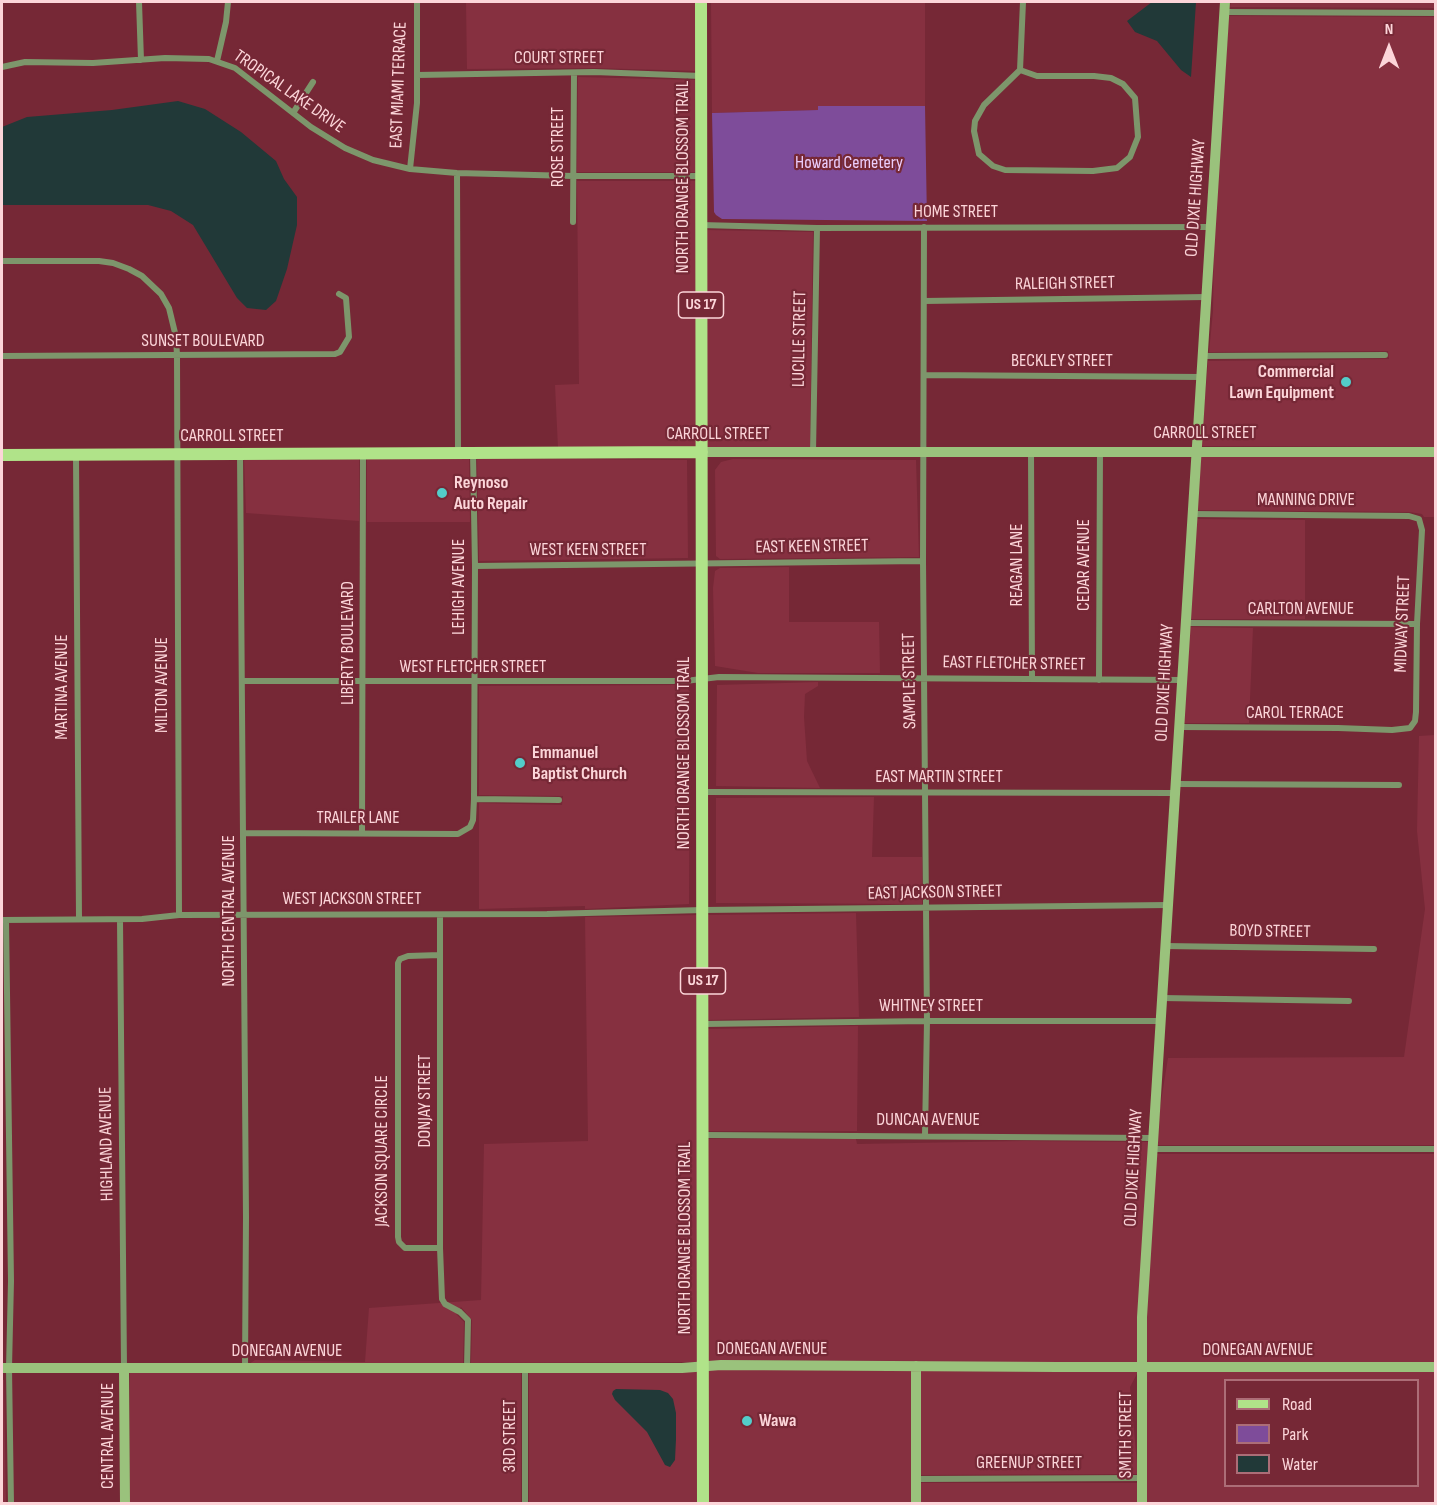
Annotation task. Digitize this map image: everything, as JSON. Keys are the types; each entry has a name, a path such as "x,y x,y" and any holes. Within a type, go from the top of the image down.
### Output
{"main road":[{"name":"NORTH ORANGE BLOSSOM TRAIL","path":"701,2 703,1503"},
{"name":"CARROLL STREET","path":"2,455 702,452"}],"street":[{"path":"139,2 141,60"},
{"path":"217,61 228,2"},
{"name":"EAST MIAMI TERRACE","path":"410,169 417,75 417,2"},
{"path":"1020,70 1037,76 1094,75 1111,78 1124,84 1135,98 1138,137 1130,157 1118,168 1093,171 1005,170 984,160 979,154 974,131 975,120 984,105 1020,70 1023,2"},
{"path":"1224,7 1436,13"},
{"name":"OLD DIXIE HIGHWAY","path":"1142,1367 1142,1317 1159,1021 1176,788 1224,7"},
{"name":"TROPICAL LAKE DRIVE","path":"2,67 25,62 93,63 200,58 217,61 244,75 293,113 345,148 373,160 410,169 457,173 573,176 701,176"},
{"name":"COURT STREET","path":"417,75 574,72 701,75"},
{"name":"ROSE STREET","path":"573,222 574,72"},
{"path":"293,113 313,82"},
{"path":"457,173 458,453"},
{"name":"HOME STREET","path":"701,225 817,228 1210,227"},
{"name":"SAMPLE STREET","path":"924,227 923,561 927,1021 925,1135"},
{"name":"LUCILLE STREET","path":"813,452 817,228"},
{"path":"2,261 99,261 129,269 152,284 170,308 176,338 176,454"},
{"name":"SUNSET BOULEVARD","path":"2,356 335,354 340,352 349,337 346,298 339,294"},
{"name":"RALEIGH STREET","path":"924,301 1206,297"},
{"path":"1202,356 1385,355"},
{"name":"BECKLEY STREET","path":"924,375 1201,377"},
{"name":"CEDAR AVENUE","path":"1099,680 1100,451"},
{"name":"CARROLL STREET","path":"702,452 1436,452"},
{"name":"REAGAN LANE","path":"1031,452 1032,679"},
{"name":"LEHIGH AVENUE","path":"470,827 473,820 474,799 475,681 473,453"},
{"name":"MILTON AVENUE","path":"176,454 179,915"},
{"name":"NORTH CENTRAL AVENUE","path":"240,454 246,1217 244,1368"},
{"name":"LIBERTY BOULEVARD","path":"362,833 363,454"},
{"name":"MARTINA AVENUE","path":"76,455 79,920"},
{"name":"MANNING DRIVE","path":"1192,514 1409,516 1419,519"},
{"name":"MIDWAY STREET","path":"1410,728 1415,722 1416,712 1417,624 1422,530 1419,519"},
{"name":"EAST KEEN STREET","path":"702,564 923,561"},
{"name":"WEST KEEN STREET","path":"475,566 702,564"},
{"name":"CARLTON AVENUE","path":"1185,623 1417,624"},
{"name":"EAST FLETCHER STREET","path":"702,679 720,677 1181,680"},
{"name":"WEST FLETCHER STREET","path":"243,681 702,679"},
{"name":"CAROL TERRACE","path":"1179,727 1392,730 1410,728"},
{"name":"EAST MARTIN STREET","path":"703,792 926,792 1399,785"},
{"path":"474,799 559,800"},
{"name":"TRAILER LANE","path":"244,833 458,834 470,827"},
{"name":"EAST JACKSON STREET","path":"703,910 1168,905"},
{"name":"WEST JACKSON STREET","path":"4,920 120,920 179,915 244,914 440,915 703,910"},
{"name":"DONJAY STREET","path":"440,915 440,1248"},
{"path":"4,920 10,1281 5,1368 11,1503"},
{"name":"HIGHLAND AVENUE","path":"120,920 124,1368"},
{"name":"BOYD STREET","path":"1165,946 1374,949"},
{"name":"JACKSON SQUARE CIRCLE","path":"440,955 408,956 400,959 397,968 397,1012 398,1237 399,1242 405,1248 440,1248"},
{"path":"1162,998 1349,1001"},
{"name":"WHITNEY STREET","path":"703,1024 1159,1021"},
{"name":"DUNCAN AVENUE","path":"703,1135 1153,1138"},
{"path":"1152,1149 1436,1149"},
{"path":"440,1248 442,1299 445,1304 460,1312 468,1320 467,1368"},
{"path":"916,1366 916,1503"},
{"name":"SMITH STREET","path":"1142,1367 1142,1503"},
{"name":"DONEGAN AVENUE","path":"5,1368 1436,1367"},
{"name":"CENTRAL AVENUE","path":"124,1368 125,1503"},
{"name":"3RD STREET","path":"525,1368 525,1503"},
{"name":"GREENUP STREET","path":"916,1479 1142,1478"}],"shaded area":[{"path":"466,2 697,2 697,71 594,68 467,69"},
{"path":"711,2 925,2 925,106 819,106 818,110 712,113"},
{"path":"1231,2 1435,2 1436,8 1230,7"},
{"path":"1229,16 1435,17 1435,447 1201,446 1208,361 1389,359 1388,351 1209,352 1213,311 1214,236"},
{"path":"578,77 697,80 697,172 577,172"},
{"path":"577,181 697,181 698,448 558,448 555,385 579,384"},
{"path":"705,230 813,232 810,447 705,448"},
{"path":"1201,455 1435,456 1435,517 1424,517 1422,514 1409,512 1197,510"},
{"path":"244,458 359,458 359,521 246,513"},
{"path":"367,458 469,458 470,522 367,522"},
{"path":"477,458 687,460 688,558 479,561"},
{"path":"733,459 916,460 919,557 720,559 716,556 715,470 721,462"},
{"path":"1196,519 1305,520 1305,619 1189,619"},
{"path":"789,567 789,622 879,622 880,673 758,673 715,666 713,588 715,571 720,568"},
{"path":"1188,627 1253,628 1249,723 1183,723"},
{"path":"818,682 818,686 805,694 804,717 807,761 820,788 716,786 717,685"},
{"path":"685,685 690,692 689,904 585,909 585,906 479,909 479,803 562,805 563,796 479,795 479,686"},
{"path":"1435,735 1435,1145 1156,1145 1168,1058 1404,1057 1425,909 1417,831 1419,736"},
{"path":"874,797 872,857 922,857 922,904 716,903 716,798"},
{"path":"856,913 859,1017 707,1020 707,915"},
{"path":"699,915 699,1362 471,1363 472,1320 461,1307 456,1314 464,1322 463,1364 249,1364 255,1360 365,1362 369,1308 481,1300 484,1144 588,1141 585,917"},
{"path":"858,1026 857,1131 707,1131 707,1029"},
{"path":"707,1139 856,1139 857,1144 1024,1141 1149,1142 1138,1372 1130,1387 1138,1474 920,1475 920,1371 707,1362"},
{"path":"1156,1154 1435,1154 1435,1362 1146,1363 1146,1317"},
{"path":"707,1370 912,1371 912,1503 707,1503"},
{"path":"699,1371 699,1503 529,1503 529,1372"},
{"path":"1435,1371 1435,1503 1146,1503 1146,1372"},
{"path":"521,1372 521,1503 130,1504 130,1373"},
{"path":"2,1380 4,1380 6,1504 2,1503"},
{"path":"920,1483 1138,1483 1138,1503 920,1503"}],"green space":[{"name":"Howard Cemetery","path":"818,106 925,106 927,221 722,219 716,215 714,212 712,113 818,110"}],"water":[{"path":"1152,2 1196,2 1191,77 1181,70 1157,41 1135,32 1127,21"},
{"path":"178,101 205,109 241,132 276,161 284,179 297,197 297,225 287,269 276,301 266,310 247,308 237,298 193,225 171,211 148,205 2,205 2,127 27,117 112,110"},
{"path":"616,1389 660,1390 668,1393 673,1399 676,1413 676,1439 675,1460 670,1467 665,1465 647,1432 615,1400 612,1394"}],"place":[{"name":"Commercial Lawn Equipment","path":"1346,382"},
{"name":"Reynoso Auto Repair","path":"442,493"},
{"name":"Emmanuel Baptist Church","path":"520,763"},
{"name":"Wawa","path":"747,1421"}]}
